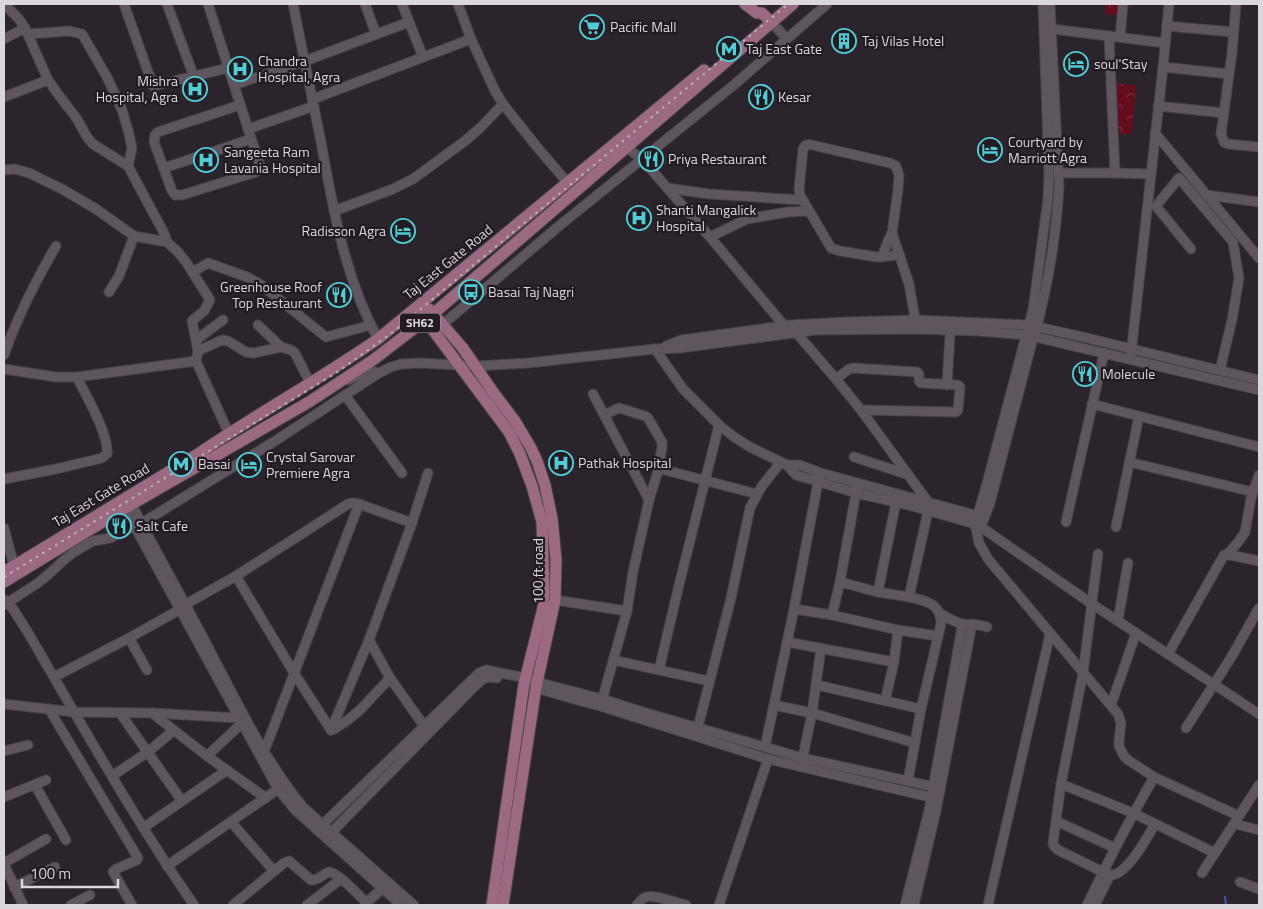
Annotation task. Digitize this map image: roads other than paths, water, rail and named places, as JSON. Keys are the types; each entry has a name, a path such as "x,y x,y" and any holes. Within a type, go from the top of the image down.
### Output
{"main road":[{"path":"745,4 757,13 764,14"},
{"name":"Taj East Gate Road","path":"9,569 126,503 198,454 378,339 567,182 764,14 783,4"},
{"name":"SH62","path":"4,582 126,503 309,402 373,360 429,317 626,147 764,14 793,4"},
{"name":"100 ft road","path":"420,305 458,364 509,432 532,486 542,522 543,608 492,905"},
{"name":"100 ft road","path":"429,317 442,325 462,347 515,421 537,461 545,485 552,518 556,559 555,600 531,683 503,905"}],"street":[{"path":"124,4 153,86 228,68"},
{"path":"167,4 194,76"},
{"path":"208,4 260,166 256,172 178,195 173,193 154,142 155,135 158,132 240,105"},
{"path":"293,4 334,211 355,287 378,339"},
{"path":"365,4 376,34"},
{"path":"402,4 423,57"},
{"path":"458,4 471,39 495,91 503,104 567,182"},
{"path":"442,325 566,221 735,84 827,4"},
{"path":"1033,326 1033,309 1049,193 1042,4"},
{"path":"1050,4 1059,173 1057,213 1050,264 1030,336 990,503 980,521 979,543 988,559 1120,718 1119,746 1124,756 1154,776 1259,830"},
{"path":"1120,37 1123,4"},
{"path":"1130,359 1169,4"},
{"path":"1236,4 1221,134 1224,142 1228,144 1259,147"},
{"path":"5,6 19,19 27,31 48,80 78,119 87,137 93,144 128,166 167,242 178,252 193,272 210,300 204,311 192,321 198,351 196,361 229,434"},
{"path":"764,14 787,39"},
{"path":"234,85 409,22"},
{"path":"1167,26 1234,32"},
{"path":"1052,29 1165,43"},
{"path":"4,39 27,31 69,31 82,34 108,79 124,117 132,148 128,166"},
{"path":"1109,36 1115,173"},
{"path":"248,129 471,39"},
{"path":"1163,67 1229,74"},
{"path":"4,97 48,80"},
{"path":"334,211 393,189 413,179 465,141 503,104"},
{"path":"1158,106 1224,113"},
{"path":"1155,133 1259,258"},
{"path":"164,168 251,139"},
{"path":"882,257 892,232 899,175 896,166 809,144 805,146 803,149 799,189 802,200 831,248 877,258 900,255"},
{"path":"626,147 642,159 836,379 861,410 928,506 908,597"},
{"path":"4,170 22,170 46,181 96,209 134,236 167,242"},
{"path":"1059,173 1151,174"},
{"path":"1191,249 1156,206 1179,178 1233,242 1239,278 1232,320 1220,370"},
{"path":"668,188 709,194 802,200"},
{"path":"1206,194 1259,202"},
{"path":"710,237 747,219 788,212 808,211"},
{"path":"892,232 909,284 916,324"},
{"path":"109,292 119,276 134,236"},
{"path":"4,354 21,310 56,246"},
{"path":"193,272 208,263 247,277 260,284 326,338 371,325"},
{"path":"196,340 223,320"},
{"path":"916,324 1030,336 1259,390"},
{"path":"194,905 143,828 27,631 5,602 44,578 65,559 81,548 93,541 110,538 138,525 391,367 401,364 420,363 476,366 546,361 656,349 681,340 790,329 916,324 1033,326 1259,380"},
{"path":"258,325 281,347 295,353 310,383"},
{"path":"948,385 950,335"},
{"path":"198,351 222,340 228,341 246,352 253,353 281,347"},
{"path":"656,349 683,389 719,425 750,447 784,464 796,475 856,493 896,502 928,506"},
{"path":"1066,522 1104,353"},
{"path":"4,369 77,377 196,361"},
{"path":"836,379 853,368 917,372 920,374 919,381 921,383 958,385 960,387 958,410 956,412 861,410"},
{"path":"309,402 336,386 355,378 372,371 379,373"},
{"path":"4,479 102,458 106,454 107,451 100,424 77,377"},
{"path":"593,394 649,500"},
{"path":"346,395 402,473"},
{"path":"1092,404 1259,446"},
{"path":"601,702 628,611 633,572 649,500 658,472 662,446 662,442 645,416 620,408 604,415"},
{"path":"1116,527 1139,416"},
{"path":"659,670 719,425"},
{"path":"854,457 906,474"},
{"path":"1129,462 1253,492"},
{"path":"784,464 799,465 980,521 1092,604 1259,714"},
{"path":"698,727 731,598 750,508 757,494 784,464"},
{"path":"658,472 661,470 757,494"},
{"path":"331,730 369,640 412,523 428,473"},
{"path":"765,747 821,473"},
{"path":"1168,654 1222,558 1245,532 1249,505 1259,475"},
{"path":"832,615 856,493 860,483"},
{"path":"878,592 896,502"},
{"path":"126,503 264,752 287,787 320,828"},
{"path":"54,677 129,638 236,576 348,504 359,504 412,523"},
{"path":"264,752 359,504"},
{"path":"4,528 9,569"},
{"path":"1098,554 1084,673 1062,784 1053,843 1056,848 1106,873 1116,874 1127,866 1138,852 1155,824"},
{"path":"1227,554 1259,561"},
{"path":"1118,620 1128,563"},
{"path":"236,576 294,673 331,730"},
{"path":"840,582 930,603 939,613 941,624 921,708 908,781"},
{"path":"555,600 628,611"},
{"path":"183,607 240,721 278,789 295,810 320,828 414,905"},
{"path":"1186,728 1259,608"},
{"path":"794,609 938,636"},
{"path":"939,613 962,624 987,627"},
{"path":"914,905 937,788 962,624"},
{"path":"937,788 972,624"},
{"path":"884,701 894,662 898,630"},
{"path":"1111,705 1136,633"},
{"path":"988,905 1050,634"},
{"path":"129,638 147,670"},
{"path":"369,640 390,678 426,729"},
{"path":"787,642 894,662"},
{"path":"801,767 817,685 821,648"},
{"path":"613,660 709,681"},
{"path":"320,828 426,729 488,676 531,683 698,727 803,758 937,788"},
{"path":"331,730 360,710 390,678"},
{"path":"817,685 921,708"},
{"path":"601,702 768,758 935,799"},
{"path":"4,704 74,712 152,713 240,721"},
{"path":"774,705 915,743"},
{"path":"49,709 138,858 116,869 114,872 115,877 132,905"},
{"path":"120,713 182,801"},
{"path":"152,713 207,756 266,798"},
{"path":"207,756 240,721"},
{"path":"328,835 426,729"},
{"path":"112,776 148,752 174,730"},
{"path":"4,751 28,745"},
{"path":"719,905 768,758"},
{"path":"143,828 227,770"},
{"path":"1095,905 1115,848 1154,776"},
{"path":"4,797 46,780"},
{"path":"1062,784 1133,813 1215,853"},
{"path":"35,785 66,840"},
{"path":"168,866 278,789"},
{"path":"1202,873 1258,789"},
{"path":"905,905 935,799"},
{"path":"231,822 274,871"},
{"path":"1056,822 1115,848"},
{"path":"328,835 382,889 401,905"},
{"path":"22,905 4,863 46,839"},
{"path":"234,905 284,863 289,861 311,880 318,879 330,872 341,879 367,904 382,889"},
{"path":"14,887 55,867"},
{"path":"1088,905 1106,873"},
{"path":"307,905 341,879"},
{"path":"1240,882 1259,889"},
{"path":"71,905 90,895"},
{"path":"637,905 642,899 653,896 686,905"}],"waterway":[{"path":"1225,897 1226,905"}],"railway":[{"path":"4,577 339,371 393,332 788,4"}],"place":[{"name":"Pacific Mall","path":"592,27"},
{"name":"Taj Vilas Hotel","path":"844,41"},
{"name":"Taj East Gate","path":"729,49"},
{"name":"soul'Stay","path":"1076,64"},
{"name":"Chandra Hospital, Agra","path":"240,69"},
{"name":"Mishra Hospital, Agra","path":"195,89"},
{"name":"Kesar","path":"761,97"},
{"name":"Courtyard by Marriott Agra","path":"990,150"},
{"name":"Priya Restaurant","path":"651,159"},
{"name":"Sangeeta Ram Lavania Hospital","path":"206,160"},
{"name":"Shanti Mangalick Hospital","path":"639,218"},
{"name":"Radisson Agra","path":"403,231"},
{"name":"Basai Taj Nagri","path":"471,292"},
{"name":"Greenhouse Roof Top Restaurant","path":"339,295"},
{"name":"Molecule","path":"1085,374"},
{"name":"Pathak Hospital","path":"561,463"},
{"name":"Basai","path":"181,464"},
{"name":"Crystal Sarovar Premiere Agra","path":"249,465"},
{"name":"Salt Cafe","path":"119,526"}]}
